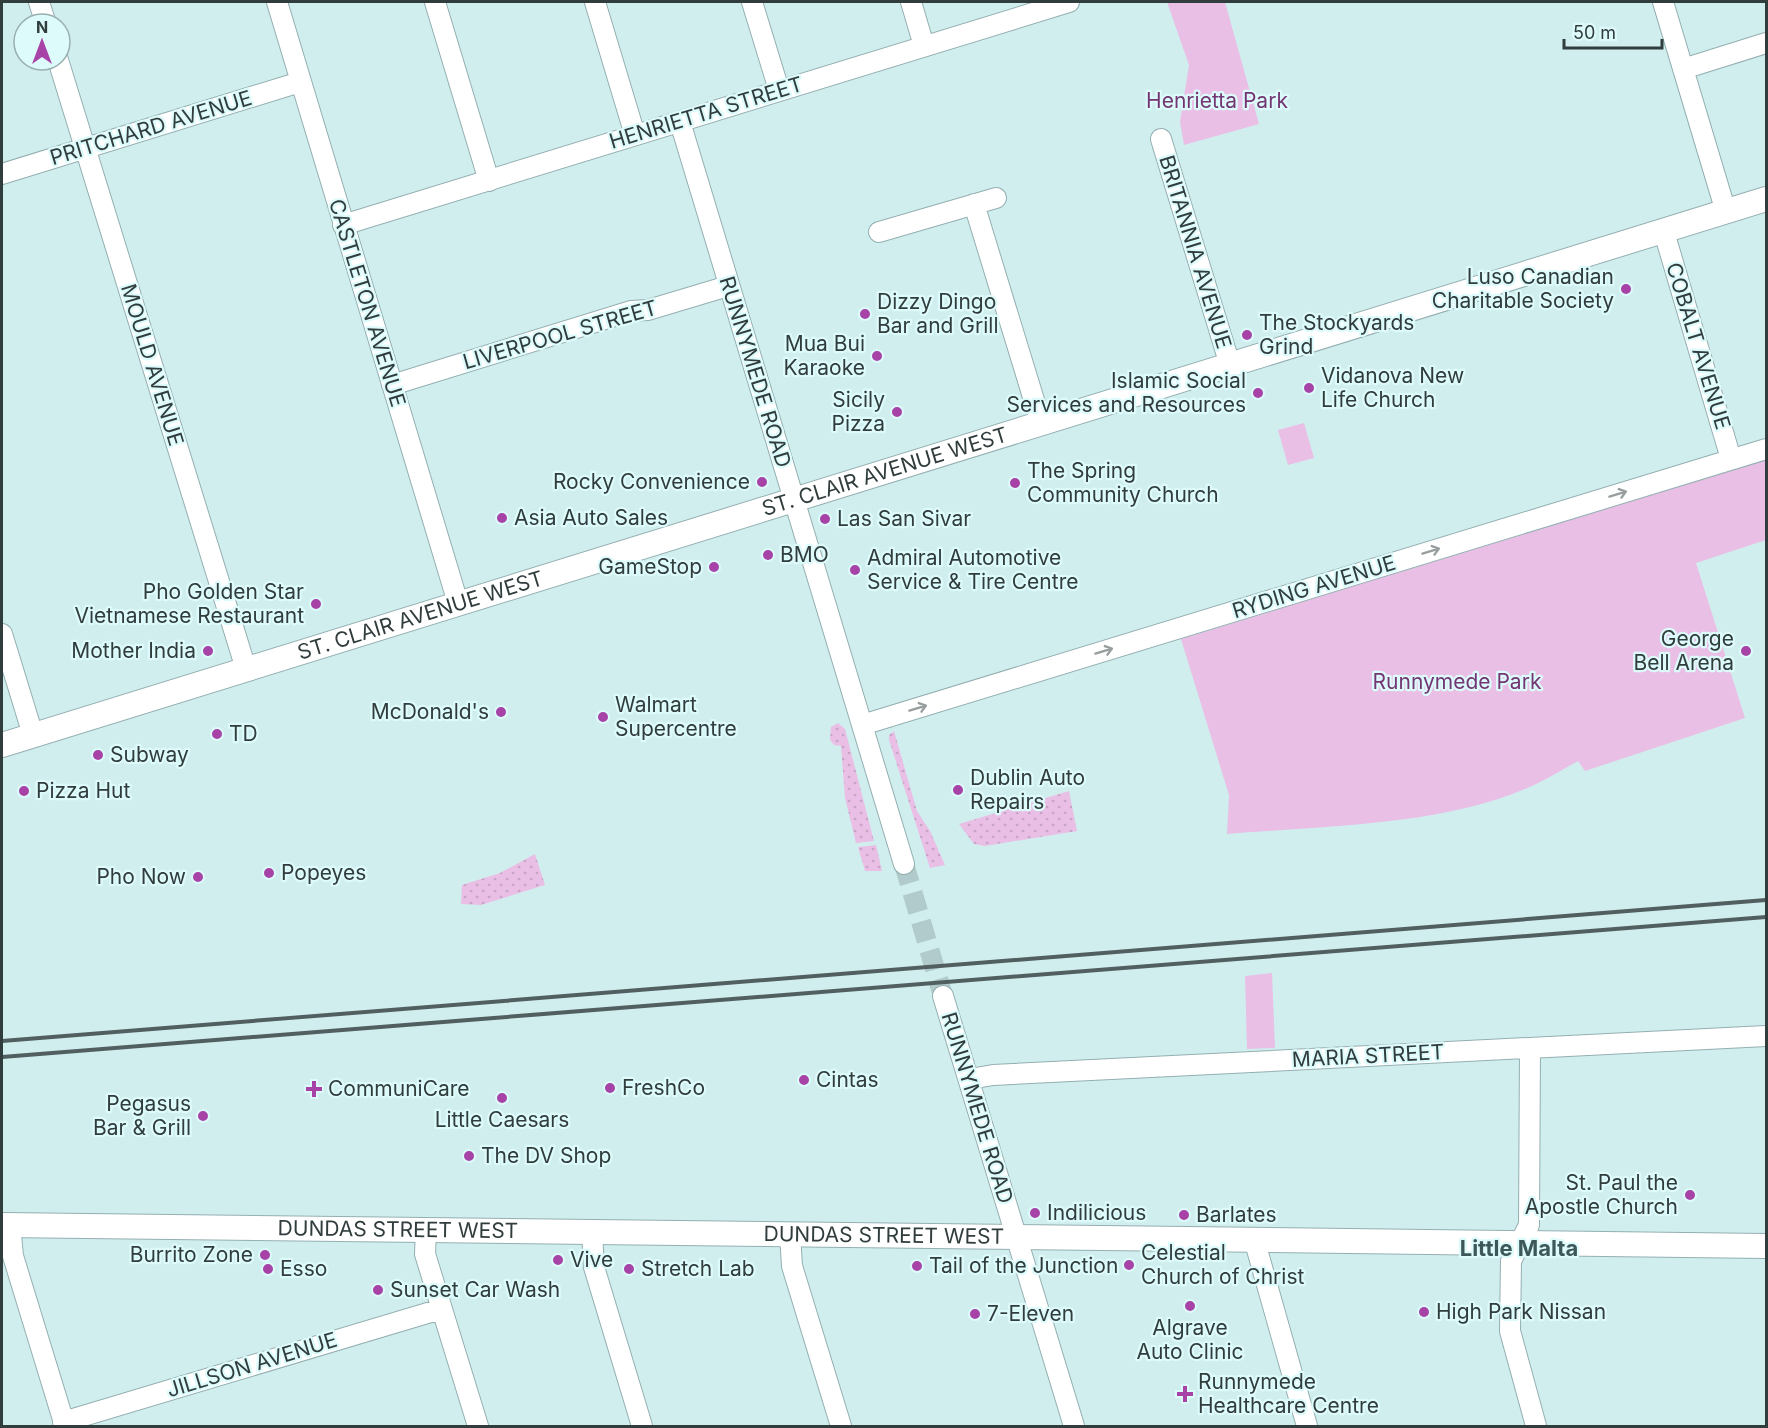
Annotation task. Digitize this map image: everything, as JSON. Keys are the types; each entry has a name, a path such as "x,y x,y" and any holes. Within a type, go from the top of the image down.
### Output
{"main road":[{"name":"ST. CLAIR AVENUE WEST","path":"2,746 1767,199"},
{"name":"DUNDAS STREET WEST","path":"6,1225 1767,1246"}],"street":[{"name":"CASTLETON AVENUE","path":"277,2 459,603"},
{"path":"435,2 489,181"},
{"path":"594,2 635,135"},
{"path":"752,2 779,90"},
{"path":"910,2 924,46"},
{"name":"HENRIETTA STREET","path":"343,225 1068,2"},
{"path":"1663,2 1726,212"},
{"path":"1683,69 1767,43"},
{"name":"MOULD AVENUE","path":"62,72 246,669"},
{"name":"PRITCHARD AVENUE","path":"2,174 300,82"},
{"name":"RUNNYMEDE ROAD","path":"680,122 903,864"},
{"name":"BRITANNIA AVENUE","path":"1161,139 1230,365"},
{"path":"879,232 996,198"},
{"path":"974,204 1041,423"},
{"name":"COBALT AVENUE","path":"1664,232 1731,459"},
{"name":"LIVERPOOL STREET","path":"392,385 631,311 648,310 728,286"},
{"name":"RYDING AVENUE","path":"862,725 1767,449"},
{"path":"2,634 33,735"},
{"name":"RUNNYMEDE ROAD","path":"943,996 1074,1426"},
{"name":"MARIA STREET","path":"970,1079 993,1075 1767,1036"},
{"path":"1530,1048 1529,1225 1511,1261 1510,1331 1536,1426"},
{"path":"6,1225 13,1256 64,1424"},
{"path":"426,1230 425,1254 478,1426"},
{"path":"592,1232 594,1267 642,1426"},
{"path":"790,1234 792,1266 841,1426"},
{"path":"1254,1239 1307,1426"},
{"name":"JILLSON AVENUE","path":"64,1424 441,1309"}],"green space":[{"name":"Henrietta Park","path":"1167,2 1225,2 1259,124 1184,145 1180,122 1189,65"},
{"path":"1304,423 1314,458 1288,465 1278,430"},
{"name":"Runnymede Park","path":"1766,460 1766,540 1696,563 1745,718 1585,771 1578,761 1534,785 1500,799 1463,809 1384,822 1227,834 1229,795 1181,639"},
{"path":"838,723 845,729 874,841 856,843 845,798 841,746 834,745 830,740 831,727"},
{"path":"894,731 917,811 930,831 945,865 930,868 889,740 889,735"},
{"path":"1069,791 1077,831 985,846 974,844 959,824"},
{"path":"876,845 882,871 865,871 858,847"},
{"path":"535,854 545,885 481,905 461,904 462,885 500,873"},
{"path":"1272,973 1275,1048 1247,1049 1245,976"}],"tunnel":[{"path":"904,864 943,996"}],"railway":[{"path":"2,1041 1766,900"},
{"path":"2,1057 1766,917"}],"place":[{"name":"Luso Canadian Charitable Society","path":"1626,289"},
{"name":"Dizzy Dingo Bar and Grill","path":"865,314"},
{"name":"The Stockyards Grind","path":"1247,335"},
{"name":"Mua Bui Karaoke","path":"877,356"},
{"name":"Vidanova New Life Church","path":"1309,388"},
{"name":"Islamic Social Services and Resources","path":"1258,393"},
{"name":"Sicily Pizza","path":"897,412"},
{"name":"Rocky Convenience","path":"762,482"},
{"name":"The Spring Community Church","path":"1015,483"},
{"name":"Asia Auto Sales","path":"502,518"},
{"name":"Las San Sivar","path":"825,519"},
{"name":"BMO","path":"768,555"},
{"name":"GameStop","path":"714,567"},
{"name":"Admiral Automotive Service & Tire Centre","path":"855,570"},
{"name":"Pho Golden Star Vietnamese Restaurant","path":"316,604"},
{"name":"Mother India","path":"208,651"},
{"name":"George Bell Arena","path":"1746,651"},
{"name":"McDonald's","path":"501,712"},
{"name":"Walmart Supercentre","path":"603,717"},
{"name":"TD","path":"217,734"},
{"name":"Subway","path":"98,755"},
{"name":"Dublin Auto Repairs","path":"958,790"},
{"name":"Pizza Hut","path":"24,791"},
{"name":"Popeyes","path":"269,873"},
{"name":"Pho Now","path":"198,877"},
{"name":"Cintas","path":"804,1080"},
{"name":"FreshCo","path":"610,1088"},
{"name":"CommuniCare","path":"314,1089"},
{"name":"Little Caesars","path":"502,1098"},
{"name":"Pegasus Bar & Grill","path":"203,1116"},
{"name":"The DV Shop","path":"469,1156"},
{"name":"St. Paul the Apostle Church","path":"1690,1195"},
{"name":"Indilicious","path":"1035,1213"},
{"name":"Barlates","path":"1184,1215"},
{"name":"Burrito Zone","path":"265,1255"},
{"name":"Vive","path":"558,1260"},
{"name":"Celestial Church of Christ","path":"1129,1265"},
{"name":"Tail of the Junction","path":"917,1266"},
{"name":"Esso","path":"268,1269"},
{"name":"Stretch Lab","path":"629,1269"},
{"name":"Sunset Car Wash","path":"378,1290"},
{"name":"Algrave Auto Clinic","path":"1190,1306"},
{"name":"High Park Nissan","path":"1424,1312"},
{"name":"7-Eleven","path":"975,1314"},
{"name":"Runnymede Healthcare Centre","path":"1185,1394"}],"district":[{"name":"Little Malta","path":"1519,1248"}]}
